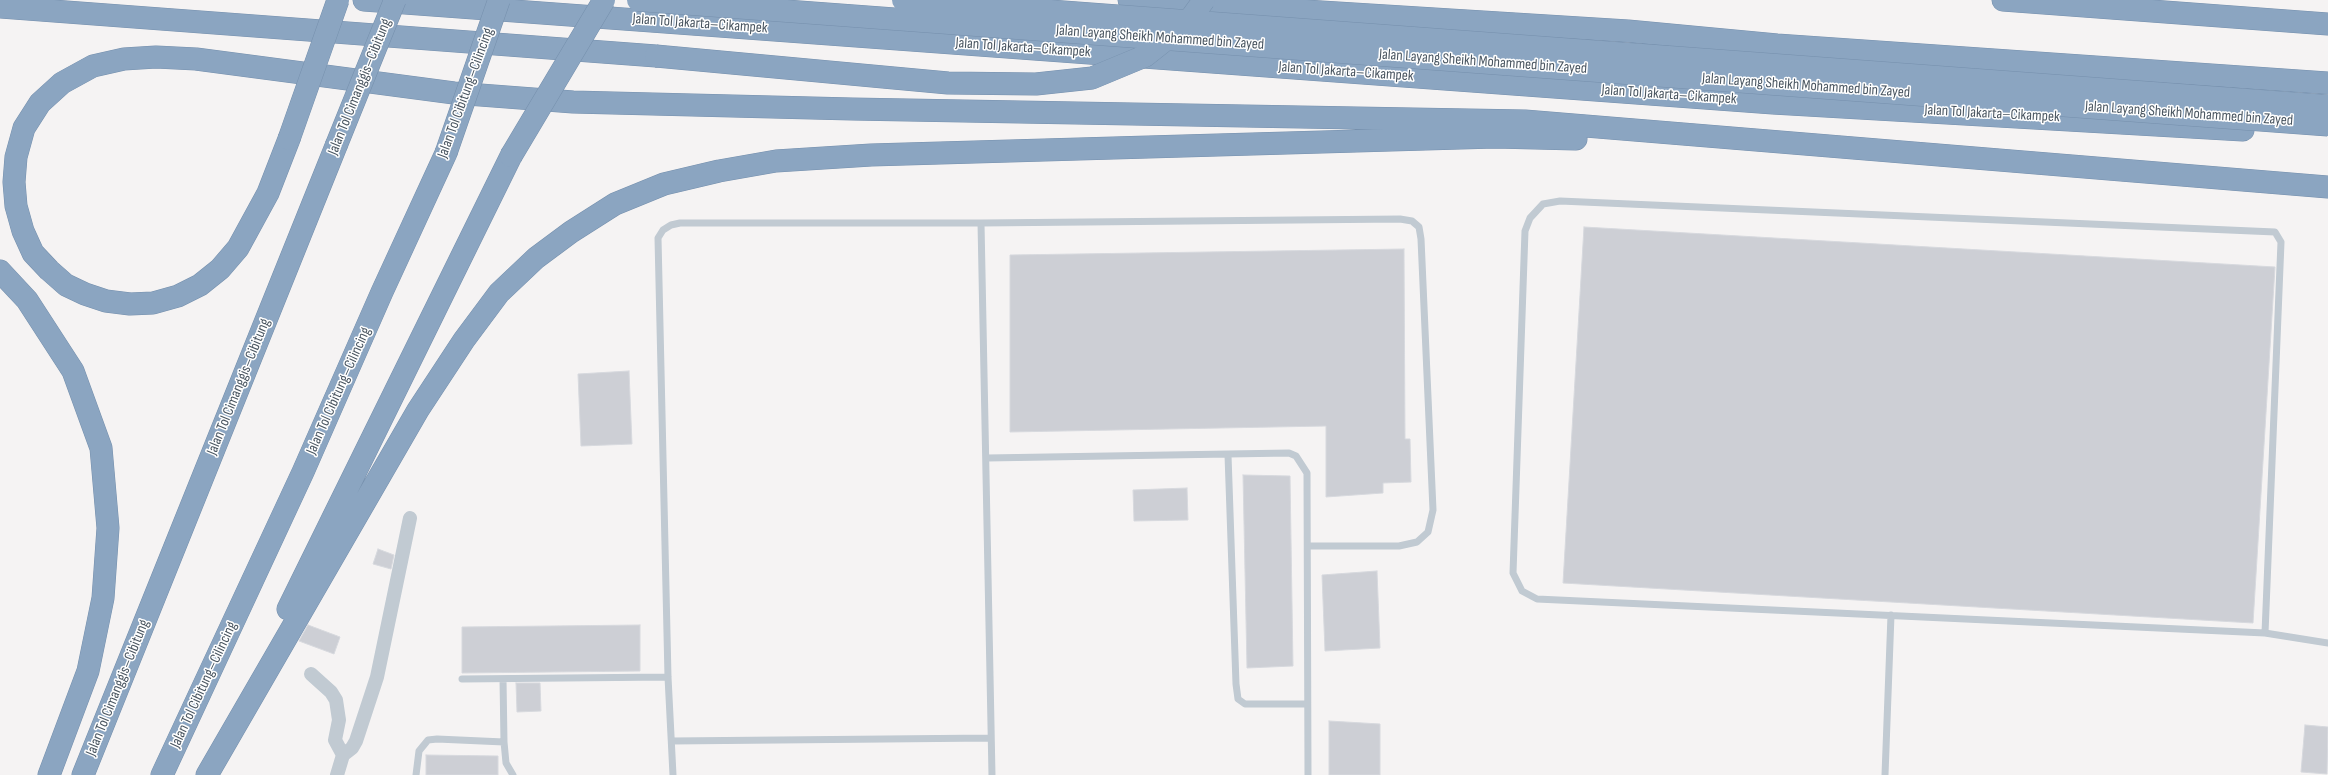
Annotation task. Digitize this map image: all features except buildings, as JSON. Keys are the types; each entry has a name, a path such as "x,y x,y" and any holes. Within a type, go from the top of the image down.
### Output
{"highway":[{"path":"338,0 289,139 268,193 238,248 220,269 200,285 178,296 153,303 130,304 106,301 85,294 66,285 48,270 33,253 23,231 16,206 14,182 16,157 24,128 40,104 62,83 93,66 124,59 156,57 212,61 454,93 573,102 852,109 1525,121 2328,186"},
{"name":"Jalan Tol Jakarta–Cikampek","path":"364,0 1773,103 2125,121 2328,136"},
{"name":"Jalan Tol Cimanggis–Cibitung","path":"83,775 395,0"},
{"name":"Jalan Tol Cibitung–Cilincing","path":"162,775 303,472 382,292 446,153 500,0"},
{"path":"207,775 511,156 604,0"},
{"name":"Jalan Layang Sheikh Mohammed bin Zayed","path":"638,0 2328,124"},
{"name":"Jalan Layang Sheikh Mohammed bin Zayed","path":"903,0 2328,106"},
{"path":"1129,0 1628,31 1777,45 2328,83"},
{"path":"0,7 656,56 948,82 1036,84 1092,78 1145,56 1188,22 1204,0"},
{"path":"2002,0 2328,24"},
{"path":"207,775 418,410 464,340 499,293 536,258 571,232 615,204 664,184 719,170 776,161 871,155 1495,137 1771,142"},
{"path":"0,271 28,300 73,371 101,448 108,528 103,598 88,671 49,775"},
{"path":"0,281 28,300"}],"street":[{"path":"337,775 343,755 352,748 356,741 377,677 410,518"},
{"path":"311,674 331,692 336,700 339,720 335,740 343,755"}],"lane":[{"path":"2265,633 2281,242 2275,232 1568,202 1543,204 1530,218 1525,231 1513,573 1522,591 1537,599 2265,633 2328,643"},
{"path":"673,775 668,676 658,238 663,230 680,223 981,223 1400,219 1412,221 1419,227 1433,510 1428,532 1417,542 1399,546 1308,546"},
{"path":"981,223 987,458 992,775"},
{"path":"987,458 1289,453 1296,456 1307,473 1308,775"},
{"path":"1228,455 1236,684 1238,699 1245,704 1307,704"},
{"path":"1885,775 1891,615"},
{"path":"462,679 668,676"},
{"path":"503,679 504,742 506,763 512,775"},
{"path":"672,741 991,738"},
{"path":"416,775 419,751 428,740 437,739 504,742"}]}
